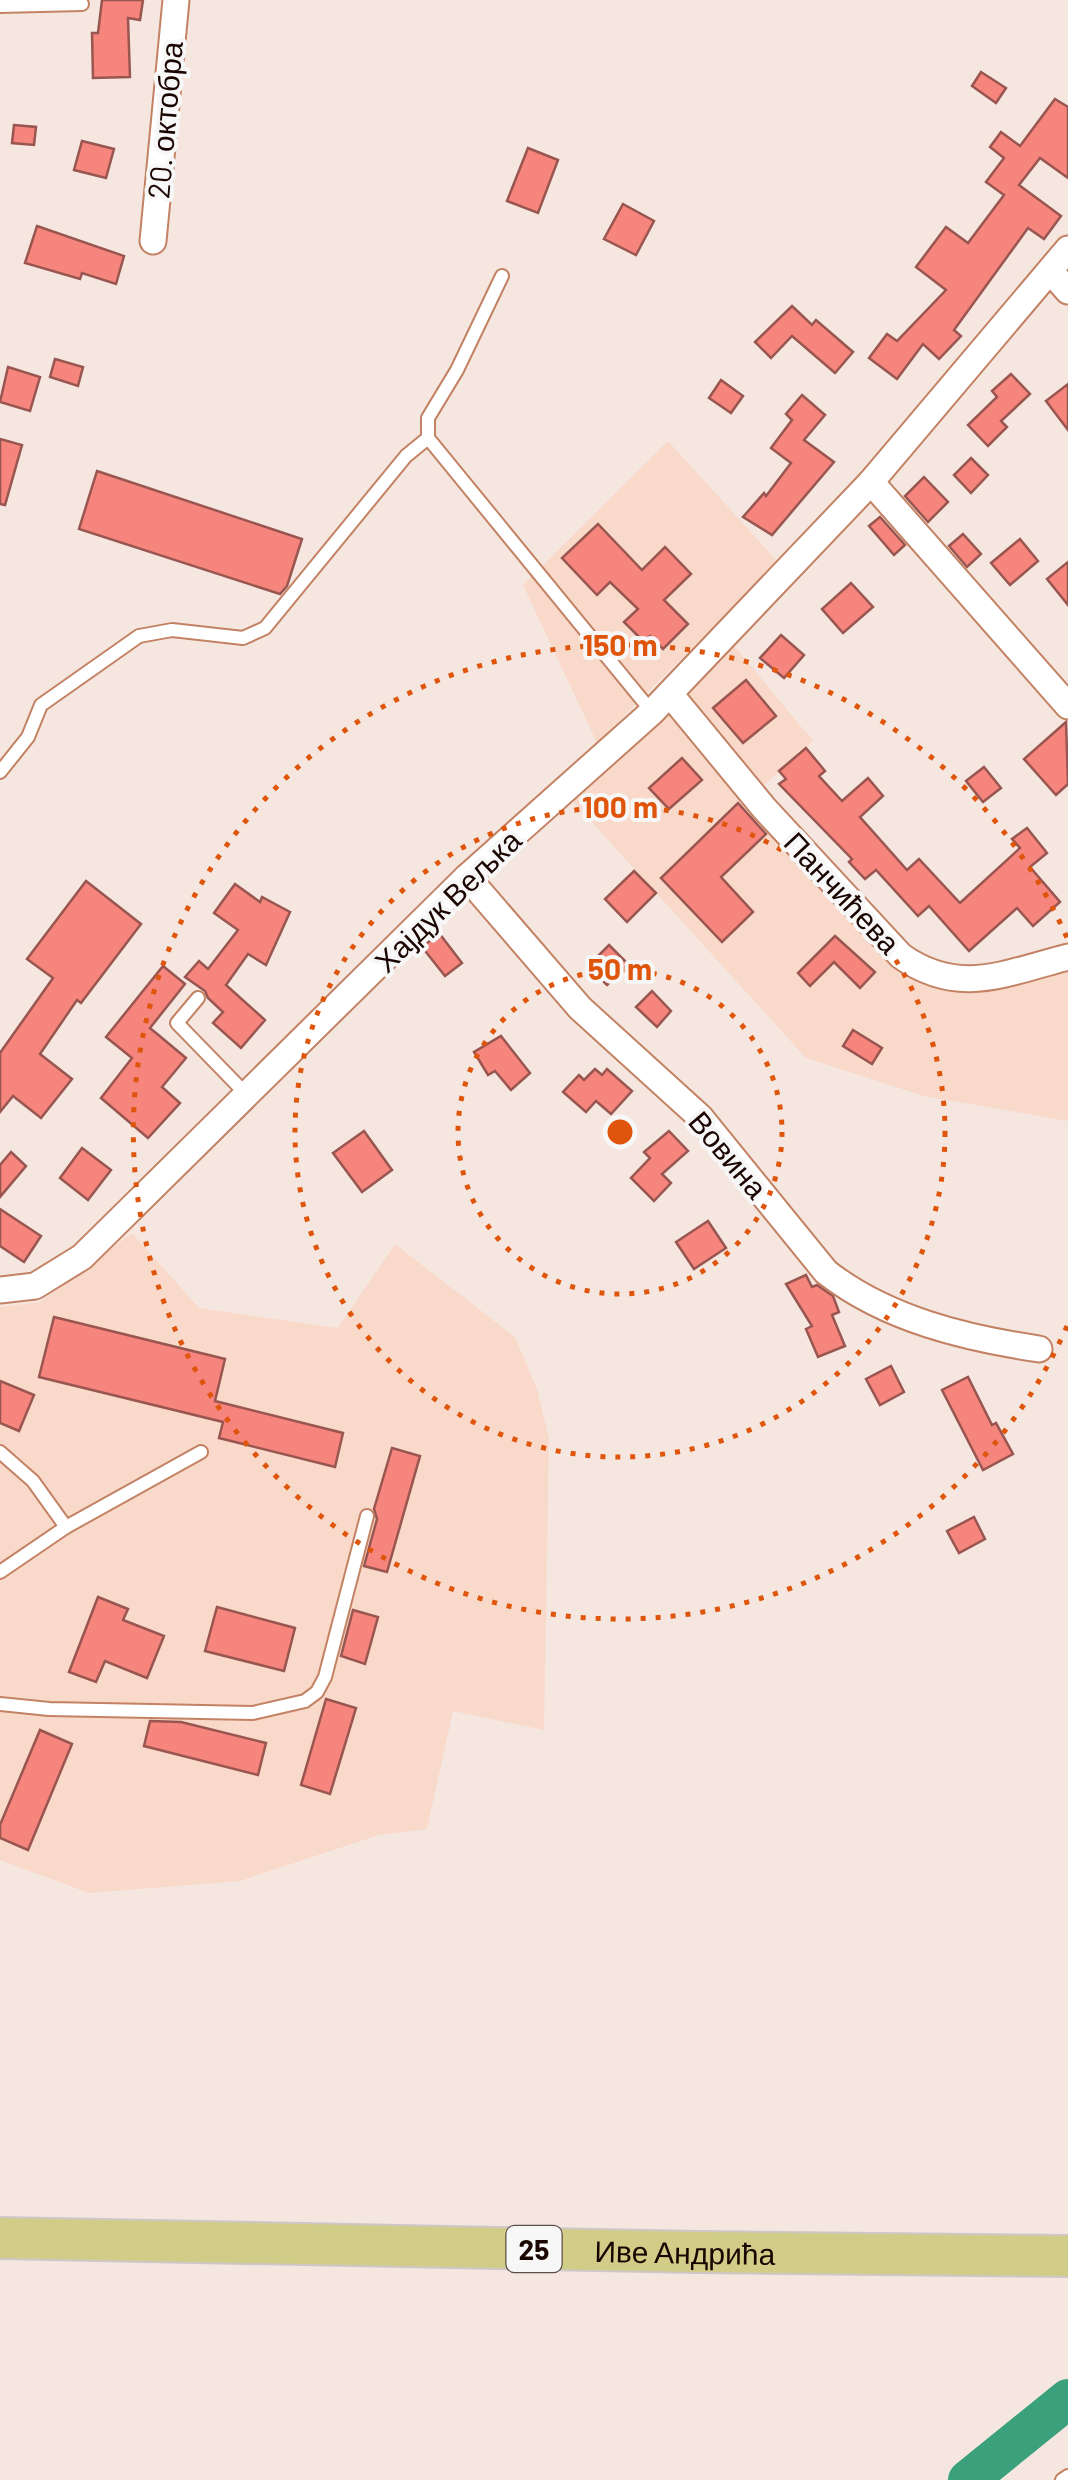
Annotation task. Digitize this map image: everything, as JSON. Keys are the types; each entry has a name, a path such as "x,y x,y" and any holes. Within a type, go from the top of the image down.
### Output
{"main road":[{"name":"Иве Андрића","path":"0,2238 1068,2256"}],"street":[{"name":"20. октобра","path":"153,240 176,0"},
{"name":"Хајдук Вељка","path":"0,1290 34,1286 82,1257 467,877 661,703 1059,282 1068,249"},
{"path":"871,482 1068,706"},
{"name":"Панчићева","path":"661,703 901,956 916,966 944,978 972,982 1068,957"},
{"name":"Вовина","path":"467,877 580,1008 673,1090 712,1132 826,1272 862,1298 883,1307 969,1336 1040,1349"}],"lane":[{"path":"0,6 82,4"},
{"path":"502,276 457,370 428,418 428,438 661,703"},
{"path":"0,772 28,737 40,705 139,636 172,630 243,638 265,628 406,456 428,438"},
{"path":"198,998 177,1023 247,1095"},
{"path":"0,1452 33,1482 66,1527"},
{"path":"0,1572 66,1527 202,1452"},
{"path":"0,1704 50,1709 253,1713 305,1701 325,1677 366,1516"}],"shaded area":[{"path":"668,441 778,562 597,743 523,585"},
{"path":"731,642 813,741 756,792 680,694"},
{"path":"669,712 907,976 948,987 1068,962 1068,1121 924,1096 806,1058 569,797"},
{"path":"132,1233 199,1308 338,1328 395,1244 515,1337 537,1389 549,1438 544,1730 453,1711 427,1829 379,1835 240,1881 89,1893 0,1860 0,1307 40,1302"}],"building":[{"path":"102,0 143,0 140,20 128,18 130,77 93,78 92,33 98,33"},
{"path":"981,72 1006,88 996,103 972,86"},
{"path":"1055,99 1068,107 1068,178 1040,158 1019,185 1061,216 1044,239 1028,228 954,330 961,336 939,359 923,344 897,379 869,358 887,334 897,341 946,290 916,267 946,227 968,243 1004,195 986,182 1004,158 990,147 1001,132 1020,146"},
{"path":"14,125 36,127 34,145 12,143"},
{"path":"82,141 114,149 106,178 74,170"},
{"path":"528,148 558,160 538,213 507,201"},
{"path":"623,204 654,221 636,255 604,239"},
{"path":"37,226 124,256 116,284 82,273 80,279 25,263"},
{"path":"792,306 812,325 816,320 853,352 835,373 792,336 771,358 755,342"},
{"path":"55,359 83,367 78,386 50,377"},
{"path":"8,367 40,377 30,411 0,402"},
{"path":"1011,374 1030,394 1001,421 1007,427 988,446 968,425 997,397 992,391"},
{"path":"721,380 743,396 731,413 709,398"},
{"path":"1068,384 1068,430 1046,401"},
{"path":"802,395 825,415 804,440 834,462 772,535 743,517 764,493 766,496 791,463 771,448 792,420 786,414"},
{"path":"0,439 22,445 5,505 0,504"},
{"path":"971,458 988,475 971,493 954,475"},
{"path":"97,471 302,539 287,586 280,594 79,529"},
{"path":"924,477 948,502 928,522 905,496"},
{"path":"880,517 905,545 894,555 869,526"},
{"path":"598,524 642,570 665,547 691,574 664,600 688,624 663,649 650,636 644,642 624,622 638,609 610,582 597,595 562,558"},
{"path":"963,534 981,554 967,567 949,546"},
{"path":"1020,539 1038,561 1010,585 991,563"},
{"path":"1068,562 1068,605 1047,579"},
{"path":"851,583 873,607 843,633 822,609"},
{"path":"781,635 804,655 784,678 760,658"},
{"path":"746,680 776,716 743,743 713,708"},
{"path":"1066,722 1068,784 1056,795 1024,759"},
{"path":"806,748 825,771 819,776 842,801 868,778 883,796 860,817 907,870 919,859 960,903 1020,848 1012,839 1027,828 1047,853 1030,867 1060,902 1033,926 1017,908 969,951 929,906 918,916 876,870 865,879 849,862 852,859 779,784 786,779 779,771"},
{"path":"682,758 702,780 669,809 649,788"},
{"path":"984,767 1001,788 983,802 966,781"},
{"path":"738,803 766,834 721,877 753,912 722,942 661,878"},
{"path":"634,871 656,893 627,922 605,899"},
{"path":"86,881 141,924 81,1003 77,1000 40,1054 72,1079 41,1118 13,1096 0,1112 0,1053 53,978 27,959"},
{"path":"235,884 260,902 262,897 290,912 266,965 248,954 226,985 265,1020 241,1048 213,1023 223,1012 205,991 185,977 199,961 208,969 238,930 214,913"},
{"path":"439,933 462,963 445,976 422,947"},
{"path":"835,936 875,972 860,988 834,962 810,986 798,973"},
{"path":"609,945 628,964 607,985 588,966"},
{"path":"163,966 185,984 150,1028 186,1058 162,1087 180,1103 148,1138 101,1098 132,1058 106,1037"},
{"path":"652,991 671,1011 657,1027 636,1007"},
{"path":"853,1030 882,1048 872,1064 843,1046"},
{"path":"501,1036 530,1073 511,1090 495,1071 488,1075 474,1052"},
{"path":"595,1069 602,1075 607,1069 632,1091 611,1114 596,1101 586,1112 563,1092 579,1075 584,1080"},
{"path":"364,1131 392,1170 362,1192 333,1153"},
{"path":"669,1131 688,1151 662,1174 671,1183 654,1201 631,1178 650,1158 644,1152"},
{"path":"82,1148 111,1170 88,1200 60,1178"},
{"path":"11,1152 26,1166 0,1197 0,1165"},
{"path":"0,1209 41,1236 24,1262 0,1246"},
{"path":"708,1221 726,1248 694,1269 676,1242"},
{"path":"806,1275 812,1287 817,1285 833,1296 839,1312 832,1315 845,1346 818,1357 806,1329 812,1326 786,1284"},
{"path":"54,1317 225,1359 215,1401 343,1433 335,1467 219,1438 223,1422 39,1377"},
{"path":"891,1366 904,1392 880,1405 866,1379"},
{"path":"968,1377 992,1425 996,1423 1013,1454 983,1470 942,1390"},
{"path":"0,1381 34,1395 19,1431 0,1423"},
{"path":"392,1448 420,1456 387,1572 364,1566 377,1519 374,1509"},
{"path":"974,1517 985,1539 959,1553 947,1531"},
{"path":"98,1597 128,1609 123,1620 164,1636 147,1678 105,1661 96,1682 69,1672"},
{"path":"217,1607 295,1628 284,1671 205,1651"},
{"path":"353,1610 378,1617 365,1664 341,1656"},
{"path":"326,1699 356,1708 330,1794 301,1785"},
{"path":"150,1721 181,1722 266,1743 258,1775 144,1746"},
{"path":"40,1730 72,1744 28,1850 0,1838 0,1825"}],"waterway":[{"path":"968,2480 1068,2399"}]}
